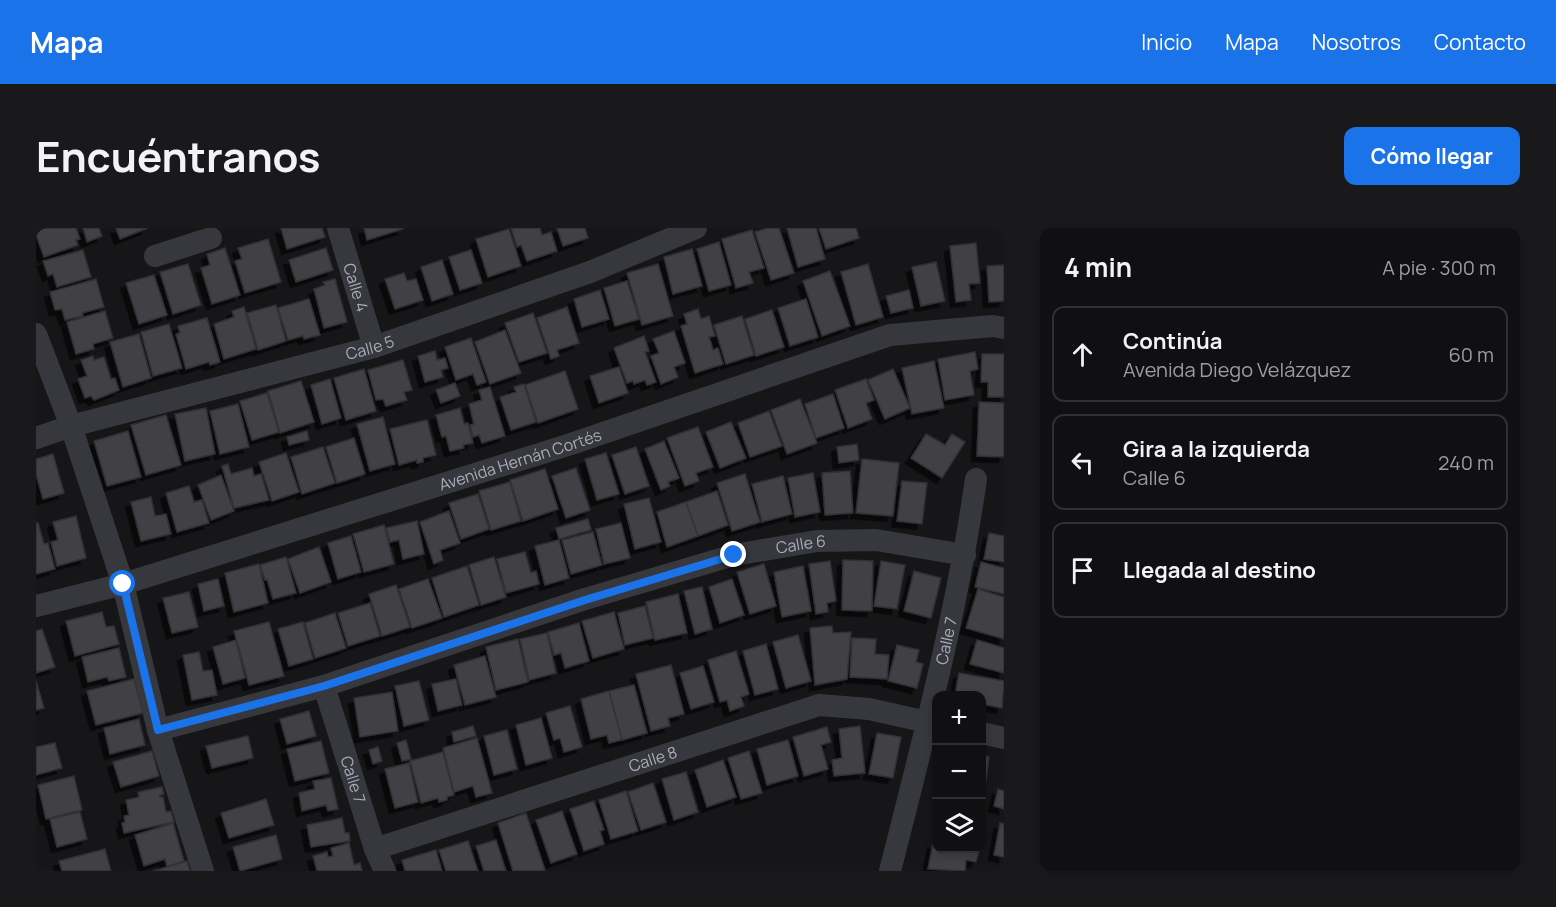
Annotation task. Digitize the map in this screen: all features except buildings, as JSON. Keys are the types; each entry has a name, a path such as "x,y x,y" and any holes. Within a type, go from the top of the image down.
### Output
{"street":[{"name":"Calle 4","path":"338,228 375,347"},
{"name":"Calle 5","path":"36,438 71,426 375,347 590,272 696,228"},
{"path":"155,256 179,237 211,238"},
{"name":"Avenida Hernán Cortés","path":"36,606 123,584 571,444 890,335 1004,328"},
{"path":"36,334 71,426 123,584 158,730 203,871"},
{"name":"Calle 7","path":"938,691 965,555 976,479"},
{"name":"Calle 6","path":"158,730 324,686 585,600 734,555 817,541 876,540 965,555"},
{"name":"Calle 7","path":"324,686 375,849 385,871"},
{"name":"Calle 8","path":"375,849 819,705 869,710 932,723"},
{"name":"Calle 7","path":"890,871 932,723"},
{"path":"986,735 1004,738"}],"route":[{"path":"123,584 158,730 324,686 585,600 734,555"}]}
